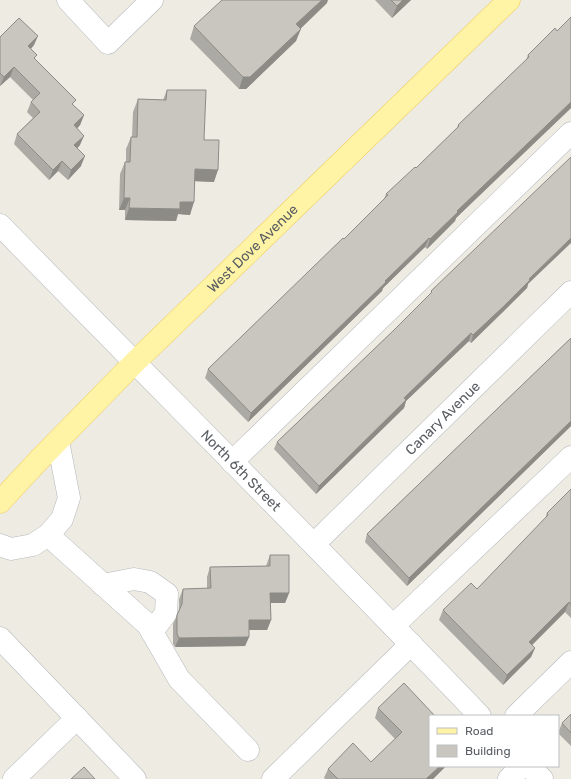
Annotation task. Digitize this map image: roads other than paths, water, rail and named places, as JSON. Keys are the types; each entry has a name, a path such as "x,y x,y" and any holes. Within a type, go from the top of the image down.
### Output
{"main road":[{"name":"West Dove Avenue","path":"0,502 134,363 509,0"}],"street":[{"path":"68,0 108,43 152,0"},
{"path":"232,462 571,133"},
{"name":"North 6th Street","path":"0,225 134,363 314,544 479,715"},
{"name":"Canary Avenue","path":"314,544 571,292"},
{"path":"0,545 11,549 33,545 48,535 62,519 69,498 58,441"},
{"path":"393,626 571,457"},
{"path":"48,535 148,625 179,678 248,750"},
{"path":"103,585 134,579 142,580 150,582 167,594 166,613 152,632"},
{"path":"0,638 135,779"},
{"path":"273,779 411,644"},
{"path":"517,715 571,662"},
{"path":"14,779 77,718"},
{"path":"509,779 521,767"},
{"path":"530,767 542,779"}]}
